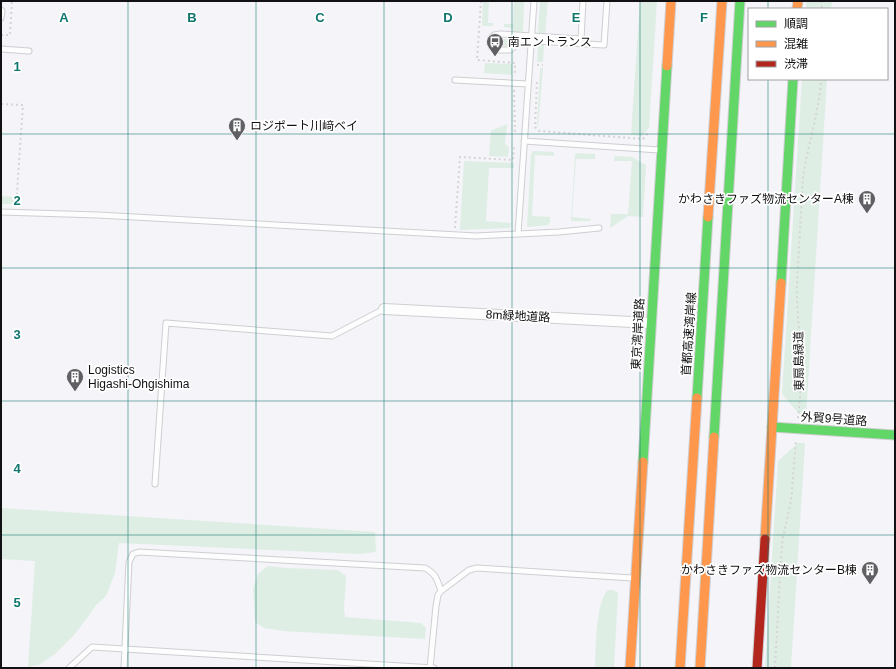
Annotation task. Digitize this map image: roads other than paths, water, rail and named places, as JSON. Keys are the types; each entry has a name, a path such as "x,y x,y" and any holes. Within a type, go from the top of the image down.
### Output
{"main road":[{"name":"東京湾岸道路","path":"630,668 671,1"},
{"name":"首都高速湾岸線","path":"680,668 722,1"},
{"path":"700,668 740,1"},
{"path":"757,668 793,80"},
{"name":"外貿9号道路","path":"772,427 895,435"},
{"path":"753,668 760,614"}],"street":[{"name":"8m緑地道路","path":"384,309 651,322"}],"lane":[{"path":"518,234 534,1"},
{"path":"583,1 581,39 531,39 516,40 515,46 510,50 497,50 492,48 490,44 491,38 500,34 531,39 604,45 607,1"},
{"path":"1,10 1,18"},
{"path":"1,49 29,51"},
{"path":"455,80 528,84"},
{"path":"524,141 662,150"},
{"path":"1,212 106,216 476,236 599,228"},
{"path":"155,484 166,323 332,336 384,309"},
{"path":"124,668 129,562 133,554 139,552 425,568 431,571 435,576 440,591"},
{"path":"430,668 438,595 440,591 469,570 477,568 635,578"},
{"path":"69,668 92,647 434,668"}],"place":[{"name":"南エントランス","path":"495,57"},
{"name":"ロジポート川﨑ベイ","path":"237,141"},
{"name":"かわさきファズ物流センターA棟","path":"867,214"},
{"name":"Logistics Higashi-Ohgishima","path":"75,392"},
{"name":"かわさきファズ物流センターB棟","path":"870,585"}]}
